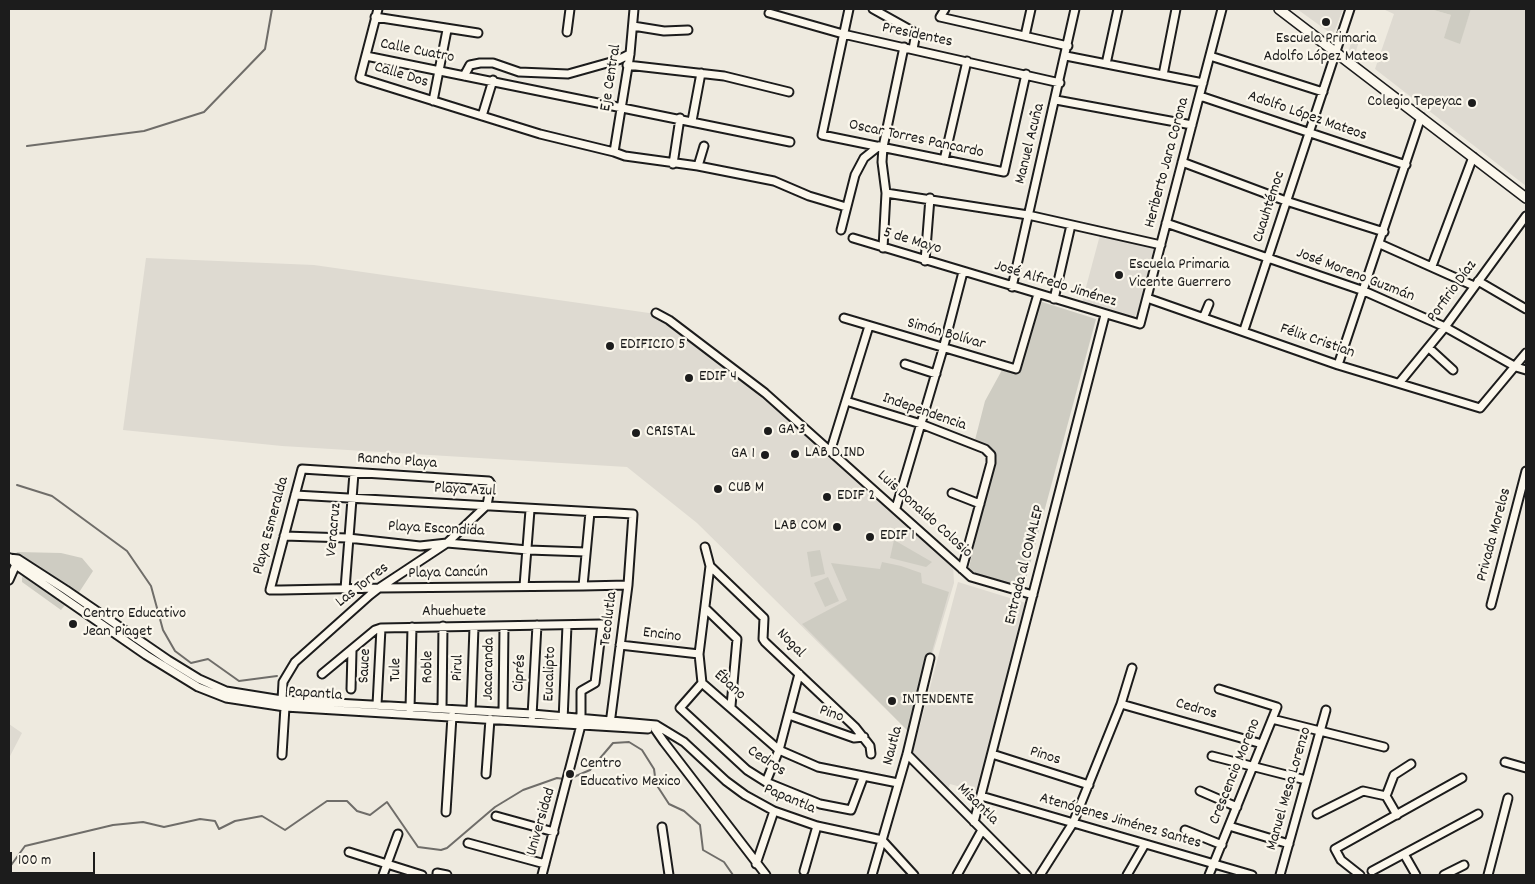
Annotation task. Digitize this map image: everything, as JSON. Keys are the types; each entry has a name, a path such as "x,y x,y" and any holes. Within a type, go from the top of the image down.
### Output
{"main road":[{"path":"1278,9 1526,198"}],"street":[{"path":"366,56 378,9"},
{"path":"567,32 570,9"},
{"name":"Eje Central","path":"614,152 630,54 634,9"},
{"path":"843,34 849,9"},
{"path":"872,9 916,33 913,49"},
{"path":"945,9 940,17 1068,46"},
{"path":"1025,36 1032,9"},
{"name":"Manuel Acuña","path":"1012,287 1060,83 1075,9"},
{"path":"1106,64 1118,9"},
{"path":"1164,75 1176,9"},
{"name":"Heriberto Jara Corona","path":"1140,324 1222,9"},
{"name":"Cuauhtémoc","path":"1244,330 1350,9"},
{"name":"Presidentes","path":"769,13 843,34 1060,83"},
{"path":"375,17 448,30 478,33"},
{"path":"633,26 664,31 688,30"},
{"path":"433,101 448,30"},
{"name":"Oscar Torres Pancardo","path":"843,34 822,135 1004,172 1026,74"},
{"path":"883,248 886,193 881,146 904,47"},
{"path":"464,76 470,65 480,63 492,63 519,72 568,74 618,60 630,54"},
{"name":"Calle Cuatro","path":"366,56 493,80 680,118 734,132 790,142"},
{"name":"Calle Dos","path":"366,56 360,78 433,101 540,134 625,156 672,164 698,166 774,181 809,196 846,207"},
{"path":"1066,56 1203,83"},
{"path":"1210,56 1322,92"},
{"path":"944,160 967,61"},
{"path":"627,64 724,76 789,92"},
{"path":"692,121 701,73"},
{"path":"482,116 493,80"},
{"name":"Adolfo López Mateos","path":"1200,96 1406,165"},
{"path":"1056,100 1192,125"},
{"path":"672,164 680,118"},
{"path":"1338,365 1421,118"},
{"path":"698,166 704,146"},
{"path":"841,230 855,175 864,158 881,146"},
{"path":"1432,266 1473,157"},
{"path":"1182,162 1286,201 1384,232"},
{"path":"886,193 930,198 983,210 1028,215 1161,244"},
{"path":"925,261 930,198"},
{"name":"Porfirio Díaz","path":"1400,382 1445,327 1526,216"},
{"name":"José Moreno Guzmán","path":"1166,223 1364,291 1445,327 1516,367 1526,370"},
{"path":"1054,299 1071,225"},
{"name":"5 de Mayo","path":"853,238 962,272"},
{"path":"1380,244 1476,284 1526,309"},
{"path":"896,508 943,349 962,272"},
{"name":"José Alfredo Jiménez","path":"962,272 1140,324"},
{"name":"Simón Bolívar","path":"844,318 943,349 1016,369 1038,294"},
{"name":"Félix Cristian","path":"1147,298 1244,330 1338,365 1400,382 1480,408 1516,367"},
{"path":"1204,316 1209,304"},
{"name":"Luis Donaldo Colosio","path":"656,313 669,320 765,393 831,449 971,577 1033,595"},
{"name":"Entrada al CONALEP","path":"974,822 1105,315"},
{"path":"831,449 869,326"},
{"path":"1428,348 1453,370"},
{"path":"1516,367 1526,353"},
{"path":"905,364 936,374"},
{"name":"Independencia","path":"846,401 921,424 985,449 991,455 992,463 980,504"},
{"name":"Rancho Playa","path":"302,469 491,482 487,505"},
{"name":"Playa Esmeralda","path":"270,590 302,469"},
{"name":"Privada Morelos","path":"1491,605 1526,471"},
{"name":"Veracruz","path":"344,589 354,473"},
{"path":"952,493 980,504 962,568"},
{"name":"Playa Azul","path":"295,495 487,505 530,510 633,514"},
{"name":"Las Torres","path":"282,700 283,682 295,662 379,588 447,543 487,505"},
{"path":"524,586 530,510"},
{"path":"583,586 590,512"},
{"name":"Tecolutla","path":"610,723 628,585 633,514"},
{"name":"Playa Escondida","path":"284,536 348,538 420,546 447,543 528,550 586,552"},
{"path":"705,548 710,566"},
{"path":"9,580 13,560"},
{"name":"Papantla","path":"13,560 166,663 206,686 245,702 285,707 490,719 532,718 657,727 676,735 726,781 745,795 774,811 817,826 882,840"},
{"name":"Ébano","path":"710,566 699,654 702,683 731,706 779,750 818,767 862,778 898,784"},
{"name":"Nogal","path":"710,566 764,618 763,639 864,737 870,746 871,754"},
{"name":"Playa Cancún","path":"270,590 628,585"},
{"path":"705,608 737,639 731,706"},
{"name":"Ahuehuete","path":"381,628 602,624"},
{"name":"Universidad","path":"542,875 570,772 581,721 582,691 595,683 602,624"},
{"name":"Ciprés","path":"532,718 537,625"},
{"name":"Eucalipto","path":"563,720 567,625"},
{"name":"Roble","path":"442,708 443,626"},
{"name":"Jacaranda","path":"502,712 504,626"},
{"name":"Tule","path":"409,714 412,627"},
{"name":"Pirul","path":"471,710 474,627"},
{"path":"322,674 375,630 381,628"},
{"name":"Sauce","path":"378,705 381,628"},
{"name":"Encino","path":"620,645 699,654"},
{"path":"351,689 352,651"},
{"name":"Nautla","path":"872,875 907,754 930,658"},
{"path":"1040,875 1073,823 1121,704 1132,668"},
{"path":"766,782 779,750 799,674"},
{"name":"Cedros","path":"702,683 680,708 747,770 766,782 820,804 851,810 862,778"},
{"name":"Papantla","path":"206,686 282,700 502,712 532,718"},
{"name":"Crescencio Moreno","path":"1209,875 1277,707 1219,689"},
{"name":"Cedros","path":"1121,704 1262,744"},
{"path":"282,755 285,707"},
{"name":"Manuel Mesa Lorenzo","path":"1280,875 1326,710"},
{"name":"Pino","path":"788,715 854,738 864,737"},
{"path":"446,812 452,716"},
{"path":"486,774 490,719"},
{"path":"1272,719 1384,747"},
{"path":"657,727 664,742 766,875"},
{"path":"664,742 676,735"},
{"name":"Misantla","path":"907,754 1024,874"},
{"name":"Pinos","path":"992,754 1089,785"},
{"path":"1212,756 1252,768 1306,780"},
{"path":"1505,762 1526,768"},
{"path":"1396,815 1386,796 1394,775 1411,764"},
{"path":"1360,875 1341,860 1335,849 1462,778"},
{"path":"1317,814 1363,791 1386,796"},
{"path":"1200,792 1237,807"},
{"name":"Atenógenes Jiménez Santes","path":"981,796 1252,875"},
{"path":"1488,875 1508,798"},
{"path":"756,864 774,811"},
{"path":"1372,871 1478,814"},
{"path":"496,816 554,832"},
{"path":"804,871 817,826"},
{"path":"1229,826 1289,844"},
{"path":"662,827 669,875"},
{"path":"957,875 982,830"},
{"path":"1184,830 1222,845"},
{"path":"383,875 398,834"},
{"path":"882,840 914,875"},
{"path":"468,843 545,864"},
{"path":"1127,875 1145,844"},
{"path":"349,852 422,875"},
{"path":"1404,854 1416,875"},
{"path":"1444,875 1464,865"},
{"path":"437,874 447,875"}],"shaded area":[{"name":"Escuela Primaria Adolfo López Mateos","path":"1297,9 1343,9 1333,35"},
{"name":"Colegio Tepeyac","path":"1383,9 1430,9 1451,15 1459,44 1471,9 1526,9 1526,186 1375,69 1394,14"},
{"path":"1430,9 1471,9 1460,44 1444,38 1451,15"},
{"path":"1353,36 1360,38 1355,54 1349,50"},
{"name":"Escuela Primaria Vicente Guerrero","path":"1100,235 1154,247 1138,313 1132,318 1082,302"},
{"path":"146,258 314,265 656,314 784,413 953,564 954,583 909,732 697,523 627,467 282,446 123,430"},
{"path":"1039,301 1096,319 1022,594 968,572 995,454 975,440 985,401 1002,370 1018,373"},
{"path":"894,540 932,562 926,567 890,558"},
{"path":"820,550 825,574 811,577 807,552"},
{"path":"17,552 61,553 82,558 93,571 76,597 73,595 61,610 22,582 27,564 15,556"},
{"path":"882,562 921,573 922,583 949,592 909,732 802,624 847,600 831,563 880,569"},
{"path":"828,577 839,601 825,607 814,583"},
{"path":"958,582 1026,603 979,792 950,784 948,789 912,755"},
{"path":"9,724 22,733 9,758"}],"waterway":[{"path":"27,146 144,131 204,112 265,49 272,9"},
{"path":"17,485 52,496 127,551 151,586 163,630 175,651 191,663 208,659 239,681 277,676"},
{"path":"569,779 590,770 613,743 629,742 642,750 654,769 656,784 669,804 684,811 700,825 703,850 724,862 733,875"},
{"path":"9,868 25,846 113,825 143,822 164,827 200,819 215,821 219,829 235,821 262,816 285,830 327,801 347,801 357,811 370,815 387,802 418,847 441,850 447,848 495,807 523,790 557,778 564,779"}],"place":[{"name":"Escuela Primaria Adolfo López Mateos","path":"1326,22"},
{"name":"Colegio Tepeyac","path":"1472,103"},
{"name":"Escuela Primaria Vicente Guerrero","path":"1119,275"},
{"name":"EDIFICIO 5","path":"610,346"},
{"name":"EDIF 4","path":"689,378"},
{"name":"GA 3","path":"768,431"},
{"name":"CRISTAL","path":"636,433"},
{"name":"LAB D IND","path":"795,454"},
{"name":"GA 1","path":"765,455"},
{"name":"CUB M","path":"718,489"},
{"name":"EDIF 2","path":"827,497"},
{"name":"LAB COM","path":"837,527"},
{"name":"EDIF 1","path":"870,537"},
{"name":"Centro Educativo Jean Piaget","path":"73,624"},
{"name":"INTENDENTE","path":"892,701"},
{"name":"Centro Educativo Mexico","path":"570,774"}]}
